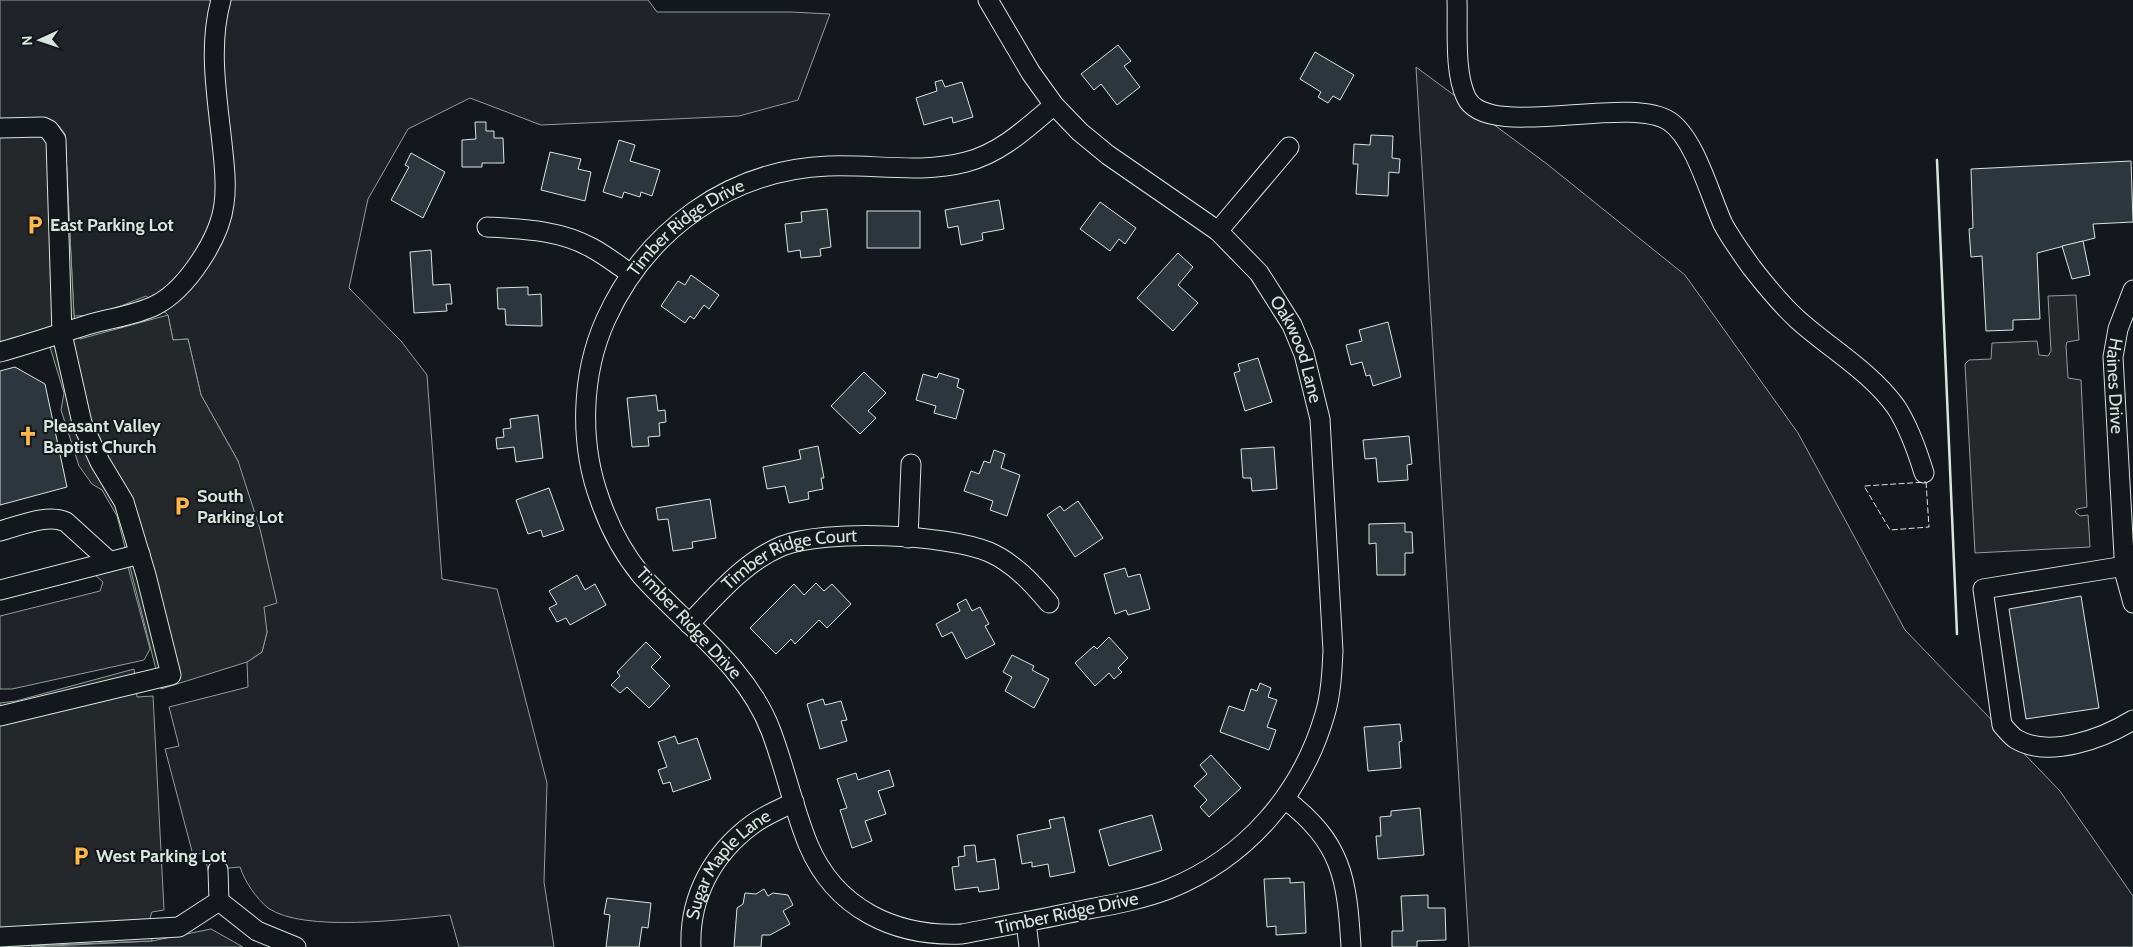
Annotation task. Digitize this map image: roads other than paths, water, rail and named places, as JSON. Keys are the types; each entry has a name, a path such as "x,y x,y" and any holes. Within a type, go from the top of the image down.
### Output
{"street":[{"path":"0,352 89,325 126,317 158,304 191,276 218,229 224,204 225,174 214,46 214,24 221,0"},
{"path":"1457,0 1460,78 1467,100 1479,111 1504,118 1642,112 1668,120 1680,131 1712,192 1723,223 1744,258 1776,298 1797,319 1869,378 1896,407 1915,443 1924,472"},
{"name":"Oakwood Lane","path":"993,3 1030,73 1054,105 1080,132 1108,155 1218,231 1259,273 1292,325 1304,354 1320,419 1333,651 1330,687 1325,713 1315,743 1300,776 1285,799"},
{"name":"Timber Ridge Drive","path":"1054,105 1012,140 992,152 968,162 924,167 829,166 803,168 772,174 720,195 693,211 669,230 630,274 615,299 602,327 592,364 586,408 586,439 599,499 624,550 639,572 735,669 752,692 773,736 808,845 820,868 851,902 873,917 914,932 939,935 962,934 1139,899 1169,889 1193,878 1228,856 1249,839 1285,799"},
{"path":"0,128 43,127 50,130 56,140 62,334 82,423 100,462 124,502 140,554 171,674 0,716"},
{"path":"1218,231 1289,147"},
{"path":"487,227 546,232 571,238 592,248 630,274"},
{"name":"Haines Drive","path":"2133,290 2118,329 2113,357 2128,521 2125,566 2133,603"},
{"path":"908,538 911,464"},
{"path":"0,531 47,520 60,519 66,522 109,561"},
{"name":"Timber Ridge Court","path":"689,624 741,572 782,546 828,536 949,540 990,553 1012,566 1032,583 1049,603"},
{"path":"0,590 140,554"},
{"path":"2125,566 1983,589 2002,725 2016,739 2038,746 2081,744 2111,734 2133,720"},
{"path":"1285,799 1304,813 1319,829 1334,852 1343,874 1348,898 1351,947"},
{"name":"Sugar Maple Lane","path":"691,947 692,921 697,897 708,873 720,854 735,838 755,823 794,802"},
{"path":"218,870 219,901 257,931 296,947"},
{"path":"0,937 179,927 219,901"},
{"path":"1026,922 1029,947"}],"place":[{"name":"East Parking Lot","path":"35,225"},
{"name":"Pleasant Valley Baptist Church","path":"28,436"},
{"name":"South Parking Lot","path":"182,506"},
{"name":"West Parking Lot","path":"81,856"}]}
